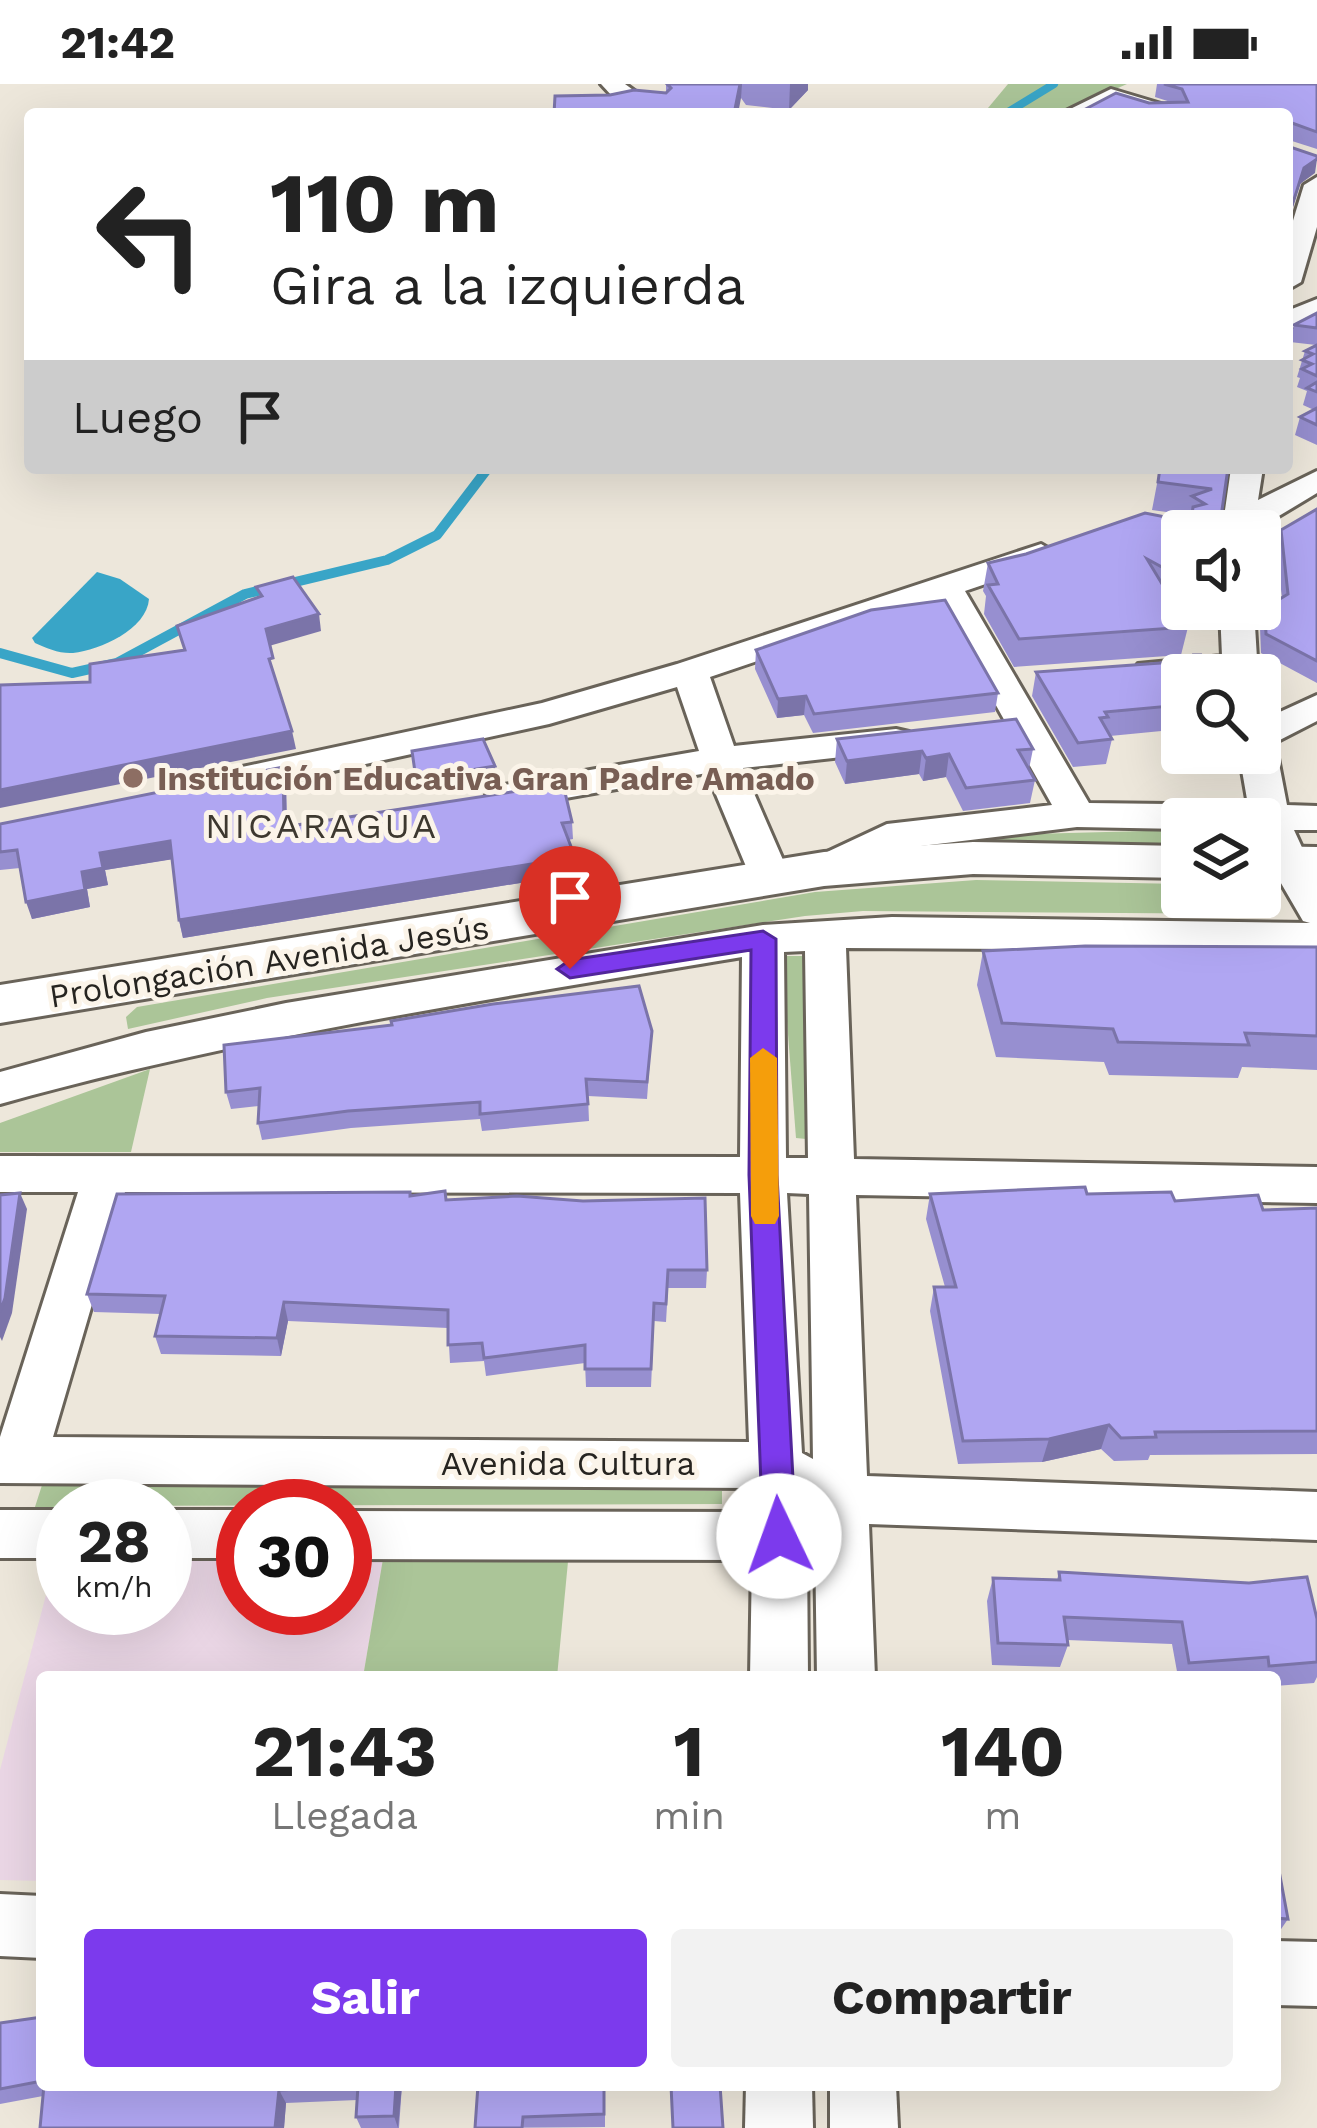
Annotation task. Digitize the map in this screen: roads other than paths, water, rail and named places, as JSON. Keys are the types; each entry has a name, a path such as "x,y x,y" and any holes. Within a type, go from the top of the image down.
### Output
{"main road":[{"name":"Prolongación Avenida Jesús","path":"0,1004 824,869 973,858 1161,862"}],"street":[{"path":"612,84 640,108"},
{"path":"1085,108 1138,84"},
{"path":"1111,96 1150,108"},
{"path":"1293,263 1317,185"},
{"path":"1241,510 1246,474"},
{"path":"1268,510 1317,480"},
{"path":"200,788 478,731 690,672 1071,545"},
{"path":"944,585 1077,814"},
{"path":"690,672 720,759 770,876"},
{"path":"1120,674 1161,673"},
{"path":"1002,683 1049,680"},
{"path":"1281,725 1317,706"},
{"path":"977,730 1024,725"},
{"path":"475,802 720,759 930,736"},
{"path":"1263,774 1282,852 1317,911"},
{"path":"824,869 887,837 1077,814 1282,852"},
{"path":"1282,852 1317,818"},
{"path":"0,1088 146,1048 286,1018 763,939 914,931 1317,938"},
{"path":"825,935 846,1671"},
{"path":"763,939 763,1175 779,1536 779,1671"},
{"path":"10,1460 107,1173"},
{"path":"0,1174 763,1175 1317,1185"},
{"name":"Avenida Cultura","path":"10,1460 776,1465 839,1499"},
{"path":"372,1535 779,1536 839,1499 1317,1516"},
{"path":"0,1534 36,1534"},
{"path":"0,1925 36,1927"},
{"path":"1281,1973 1317,1974"},
{"path":"779,2091 779,2128"},
{"path":"862,2091 864,2128"}],"water":[{"path":"97,572 120,579 149,599 140,620 108,643 84,651 63,653 35,643 32,638"}],"waterway":[{"path":"1015,108 1054,84"},
{"path":"0,653 72,673 117,663 245,594 387,560 437,535 483,474"}],"place":[{"name":"Institución Educativa Gran Padre Amado","path":"133,778"}],"district":[{"name":"NICARAGUA","path":"322,825"}]}
